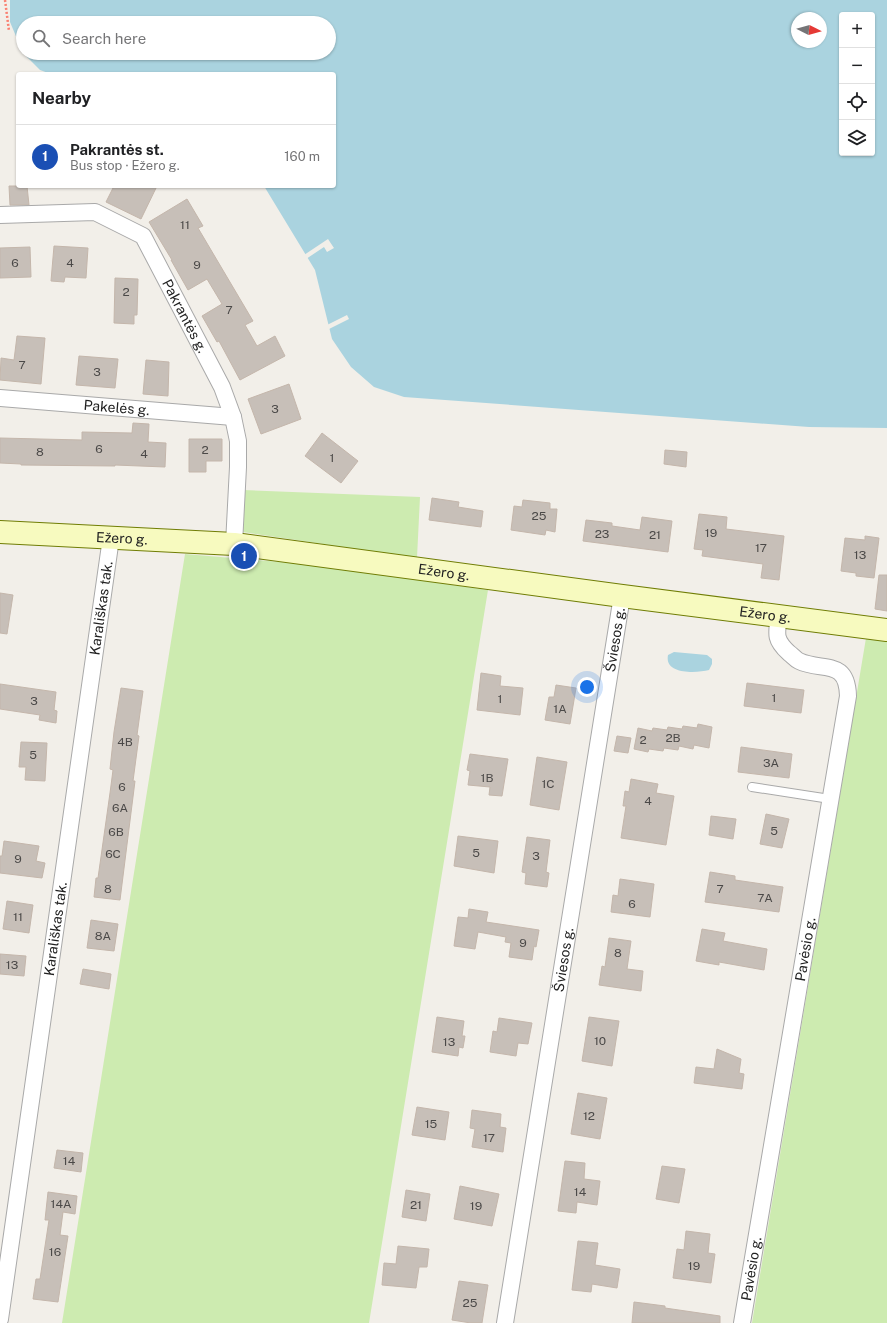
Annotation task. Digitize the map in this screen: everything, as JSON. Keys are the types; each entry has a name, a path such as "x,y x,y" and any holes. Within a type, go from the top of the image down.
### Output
{"main road":[{"name":"Ežero g.","path":"0,532 234,544 887,630"}],"street":[{"name":"Pakrantės g.","path":"0,215 95,212 143,236 222,387 234,417 238,441 234,544"},
{"name":"Pakelės g.","path":"0,398 234,417"},
{"name":"Karališkas tak.","path":"0,1319 112,538"},
{"name":"Šviesos g.","path":"505,1323 622,596"},
{"name":"Pavėsio g.","path":"742,1323 848,696 847,685 841,673 836,669 808,664 798,660 781,646 777,635 779,616"}],"lane":[{"path":"752,787 830,799"}],"path":[{"path":"5,0 9,31"}],"green space":[{"path":"243,490 420,497 417,558 243,532"},
{"path":"185,554 305,564 488,590 369,1323 62,1323"},
{"path":"866,638 887,641 887,1323 752,1323"}],"water":[{"path":"10,0 887,0 887,428 809,427 404,397 374,387 351,367 332,339 315,270 265,188 336,188 336,72 46,72 40,70 30,60 336,60 336,16 16,16 16,36 10,22"},
{"path":"674,652 707,655 712,659 712,664 709,670 697,672 682,671 671,666 668,662 668,655"}],"pier":[{"path":"328,239 334,248 327,252 324,247 306,259 304,255"},
{"path":"347,315 349,319 329,329 327,325"}],"building":[{"path":"9,186 16,186 16,188 27,188 29,205 10,205"},
{"path":"113,188 156,188 141,219 106,202"},
{"path":"187,199 203,226 198,228 253,321 245,325 257,346 275,336 285,356 240,380 219,341 217,342 202,316 222,304 207,279 188,290 149,222"},
{"path":"54,246 88,248 86,278 65,277 64,282 51,281"},
{"path":"30,247 31,277 0,278 0,248"},
{"path":"115,278 138,279 137,315 134,315 134,324 114,323"},
{"path":"17,336 45,338 41,384 0,380 1,358 14,360"},
{"path":"79,356 118,359 115,388 76,385"},
{"path":"146,360 169,362 168,396 143,394"},
{"path":"289,384 301,419 261,434 248,399"},
{"path":"133,423 149,424 148,442 166,443 165,467 115,465 21,465 0,463 0,438 82,440 82,432 132,433"},
{"path":"322,433 358,461 341,483 305,456"},
{"path":"189,439 222,439 222,461 206,461 206,472 189,472"},
{"path":"665,450 687,452 686,467 664,464"},
{"path":"432,498 459,502 458,507 483,511 481,527 429,520"},
{"path":"523,500 550,503 550,509 557,509 555,532 546,530 545,535 511,530 514,506 522,507"},
{"path":"699,514 727,517 726,529 784,536 779,580 761,578 763,564 702,556 703,550 694,549"},
{"path":"642,517 672,521 668,552 583,541 586,520 612,523 612,526 640,530"},
{"path":"865,536 879,538 874,578 856,576 856,573 841,571 845,538 865,540"},
{"path":"879,575 887,575 887,611 875,609"},
{"path":"0,593 13,595 7,634 0,633"},
{"path":"481,673 501,676 500,686 523,688 520,715 477,710"},
{"path":"747,683 804,690 801,713 744,706"},
{"path":"0,684 56,692 54,710 57,711 56,723 39,720 40,715 0,709"},
{"path":"556,685 576,688 570,724 545,720 549,697 554,697"},
{"path":"121,688 143,691 137,735 139,736 133,781 135,781 120,900 94,897 113,770 110,769"},
{"path":"698,724 712,727 709,748 694,745 693,749 679,746 678,750 664,748 663,751 649,749 648,752 634,749 638,728 652,731 653,728 667,730 668,727 682,729 683,726 697,728"},
{"path":"617,736 631,738 628,753 614,751"},
{"path":"21,742 47,743 45,781 25,780 26,767 19,767"},
{"path":"741,747 792,754 789,778 738,772"},
{"path":"470,754 508,759 502,796 489,795 490,787 468,785 470,771 467,770"},
{"path":"537,757 567,762 559,810 530,805"},
{"path":"631,779 658,784 656,793 674,796 666,845 621,838 626,806 623,806 625,791 629,792"},
{"path":"766,814 789,819 782,848 760,844"},
{"path":"711,816 736,819 733,839 709,835"},
{"path":"458,836 498,841 494,873 454,866"},
{"path":"527,837 550,840 546,872 549,873 547,887 525,884 526,873 522,872"},
{"path":"4,841 39,846 36,861 45,863 42,878 0,873 0,856 2,856"},
{"path":"710,872 735,876 735,880 783,887 779,912 705,902"},
{"path":"620,879 654,884 650,917 611,912 613,895 618,896"},
{"path":"7,901 33,905 29,933 3,929"},
{"path":"469,909 488,912 486,922 539,930 536,947 534,946 532,960 509,957 511,943 505,942 506,937 478,932 475,949 454,946 458,917 468,918"},
{"path":"91,920 118,924 114,951 87,948"},
{"path":"702,929 725,933 723,941 767,949 764,970 719,962 719,965 696,961"},
{"path":"609,938 631,941 627,969 643,971 641,991 599,985 602,966 605,967"},
{"path":"0,954 26,956 24,976 0,974"},
{"path":"83,969 111,974 109,989 80,984"},
{"path":"437,1017 464,1021 462,1036 465,1036 463,1048 459,1047 458,1056 432,1052"},
{"path":"589,1017 619,1021 612,1066 582,1061"},
{"path":"499,1018 532,1023 528,1044 518,1043 516,1056 490,1052 493,1031 497,1032"},
{"path":"717,1049 741,1059 739,1073 744,1074 742,1089 694,1083 696,1067 714,1069"},
{"path":"578,1093 607,1098 600,1139 571,1134"},
{"path":"417,1107 449,1112 445,1140 412,1135"},
{"path":"472,1110 501,1114 500,1127 506,1128 503,1152 472,1147 475,1129 470,1128"},
{"path":"57,1150 83,1153 81,1172 54,1168"},
{"path":"565,1161 585,1163 584,1179 600,1181 597,1205 577,1202 576,1213 558,1211"},
{"path":"662,1166 685,1169 679,1203 656,1199"},
{"path":"460,1186 499,1194 492,1226 454,1219"},
{"path":"406,1190 430,1194 426,1221 402,1217"},
{"path":"48,1192 77,1196 75,1214 63,1212 60,1235 68,1236 58,1302 33,1299 36,1279 40,1279 49,1220 45,1220"},
{"path":"686,1231 710,1234 708,1253 715,1254 711,1283 673,1278 677,1249 684,1250"},
{"path":"578,1241 598,1243 595,1265 620,1269 617,1288 592,1284 591,1292 572,1290"},
{"path":"398,1246 429,1249 427,1267 419,1267 416,1288 382,1285 384,1263 396,1264"},
{"path":"459,1281 488,1285 482,1323 452,1320"},
{"path":"634,1302 720,1316 720,1323 632,1323"}],"place":[{"name":"Pakrantės st.","path":"244,556"}]}
